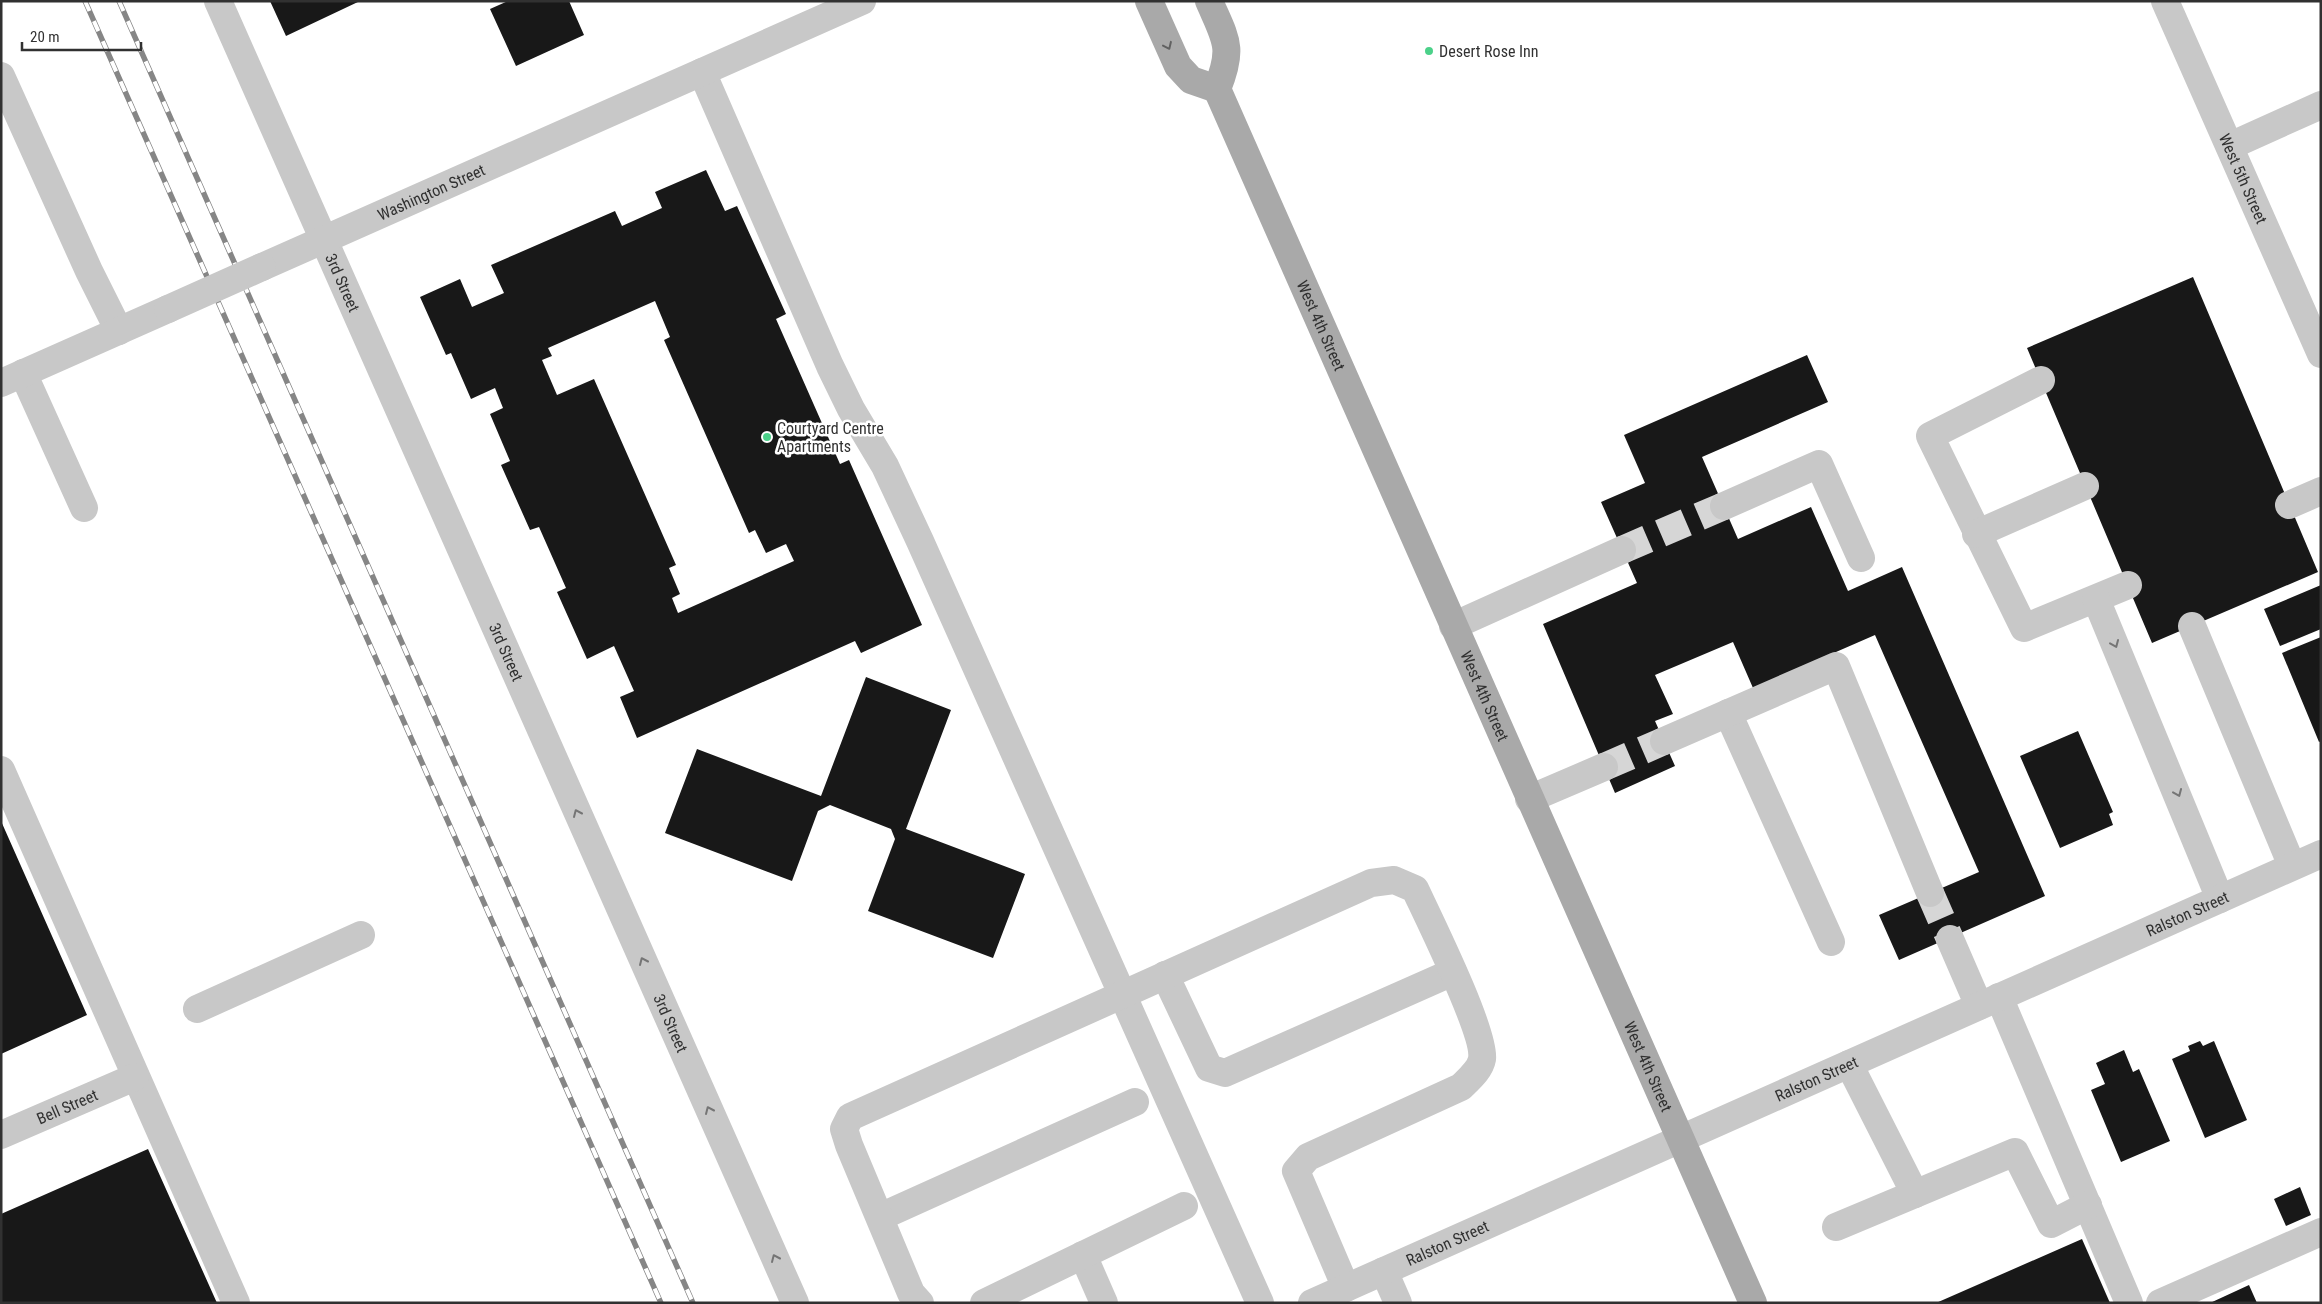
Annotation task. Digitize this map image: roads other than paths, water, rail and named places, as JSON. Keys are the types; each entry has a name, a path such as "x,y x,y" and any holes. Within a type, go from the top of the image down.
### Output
{"main road":[{"path":"1148,1 1178,66 1191,80 1218,89 1227,64 1226,42 1209,1"},
{"name":"West 4th Street","path":"1218,89 1529,799 1753,1303"}],"street":[{"name":"3rd Street","path":"218,1 795,1303"},
{"name":"Washington Street","path":"12,378 862,1"},
{"name":"West 5th Street","path":"2165,1 2321,354"},
{"path":"702,72 830,366 894,484 1260,1303"},
{"path":"1,76 89,271 119,330"},
{"path":"2230,146 2321,105"},
{"path":"12,378 84,508"},
{"path":"2041,380 1930,436 1976,534 2024,628 2128,585"},
{"path":"1724,506 1819,464 1860,558"},
{"path":"1976,534 2085,486"},
{"path":"2290,505 2321,491"},
{"path":"1453,626 1622,550"},
{"path":"2096,599 2220,899"},
{"path":"2192,626 2292,866"},
{"path":"1664,742 1836,666 1930,893"},
{"path":"1728,713 1831,942"},
{"path":"1529,799 1604,767"},
{"path":"1,770 236,1303"},
{"name":"Ralston Street","path":"1312,1303 2321,854"},
{"path":"920,1303 912,1293 849,1145 844,1129 850,1117 1371,883 1394,880 1415,889 1474,1021 1482,1059 1475,1073 1462,1087 1308,1157 1296,1171 1346,1288"},
{"path":"197,1010 362,935"},
{"path":"1950,939 1989,1001 2088,1204 2129,1303"},
{"path":"1165,975 1209,1068 1225,1073 1453,972"},
{"path":"1849,1064 1915,1194"},
{"name":"Bell Street","path":"1,1135 135,1077"},
{"path":"880,1217 1135,1102"},
{"path":"1836,1227 2015,1152 2051,1224 2088,1204"},
{"path":"984,1303 1184,1206"},
{"path":"2160,1303 2321,1232"},
{"path":"1083,1255 1104,1303"},
{"path":"1384,1271 1398,1303"}],"tunnel":[{"path":"1622,550 1724,506"},
{"path":"1604,767 1664,741"},
{"path":"1930,893 1950,939"}],"railway":[{"path":"85,1 661,1303"},
{"path":"119,1 693,1303"}],"place":[{"name":"Desert Rose Inn","path":"1429,51"},
{"name":"Courtyard Centre Apartments","path":"767,437"}]}
